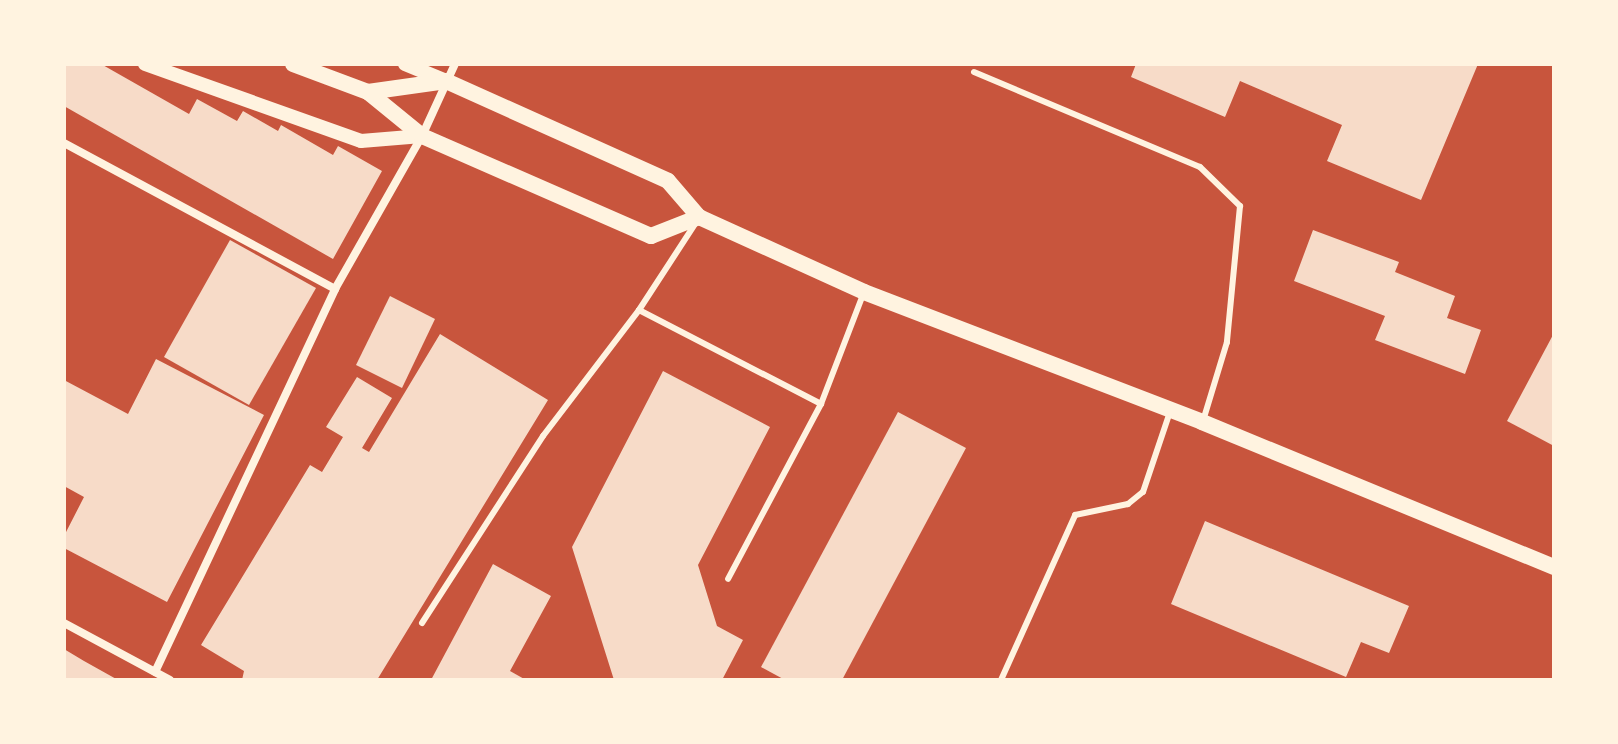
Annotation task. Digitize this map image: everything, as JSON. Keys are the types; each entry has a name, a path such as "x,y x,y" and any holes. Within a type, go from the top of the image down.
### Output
{"main road":[{"path":"293,64 368,92 422,136 651,236 699,217"},
{"path":"368,92 446,81 668,181 699,217 864,292 1202,422 1554,567"}],"street":[{"path":"145,64 361,141 422,136"},
{"path":"405,64 446,81"},
{"path":"155,672 335,289 422,136 455,64"},
{"path":"64,143 335,289"},
{"path":"64,623 170,680"}],"lane":[{"path":"974,72 1200,167 1240,206 1227,342 1202,422"},
{"path":"422,623 543,436 639,310 699,217"},
{"path":"728,579 821,404 864,292"},
{"path":"639,310 821,404"},
{"path":"1001,680 1075,515 1128,504 1143,492 1170,412"}],"building":[{"path":"64,64 101,64 189,114 197,99 237,121 243,111 278,131 281,125 333,155 338,146 382,171 333,259 64,106"},
{"path":"1136,64 1478,64 1421,200 1327,161 1342,125 1240,81 1225,117 1131,77"},
{"path":"1313,230 1399,262 1395,272 1455,296 1447,318 1481,330 1465,374 1375,340 1385,316 1294,281"},
{"path":"230,240 316,288 249,405 164,357"},
{"path":"390,296 435,319 402,388 356,365"},
{"path":"1554,333 1554,446 1507,421"},
{"path":"440,334 548,400 377,680 242,680 244,671 201,645 310,465 322,472 343,437 326,427 357,377 392,398 362,448 369,452"},
{"path":"156,359 264,415 167,602 64,548 64,536 84,497 64,486 64,380 128,414"},
{"path":"663,371 770,427 698,565 717,626 743,640 722,680 614,680 572,547"},
{"path":"898,412 966,448 842,680 785,680 761,667"},
{"path":"1205,521 1409,606 1389,653 1361,642 1346,677 1171,604"},
{"path":"493,564 551,596 510,671 526,680 431,680"},
{"path":"64,649 84,661 118,680 64,680"}]}
